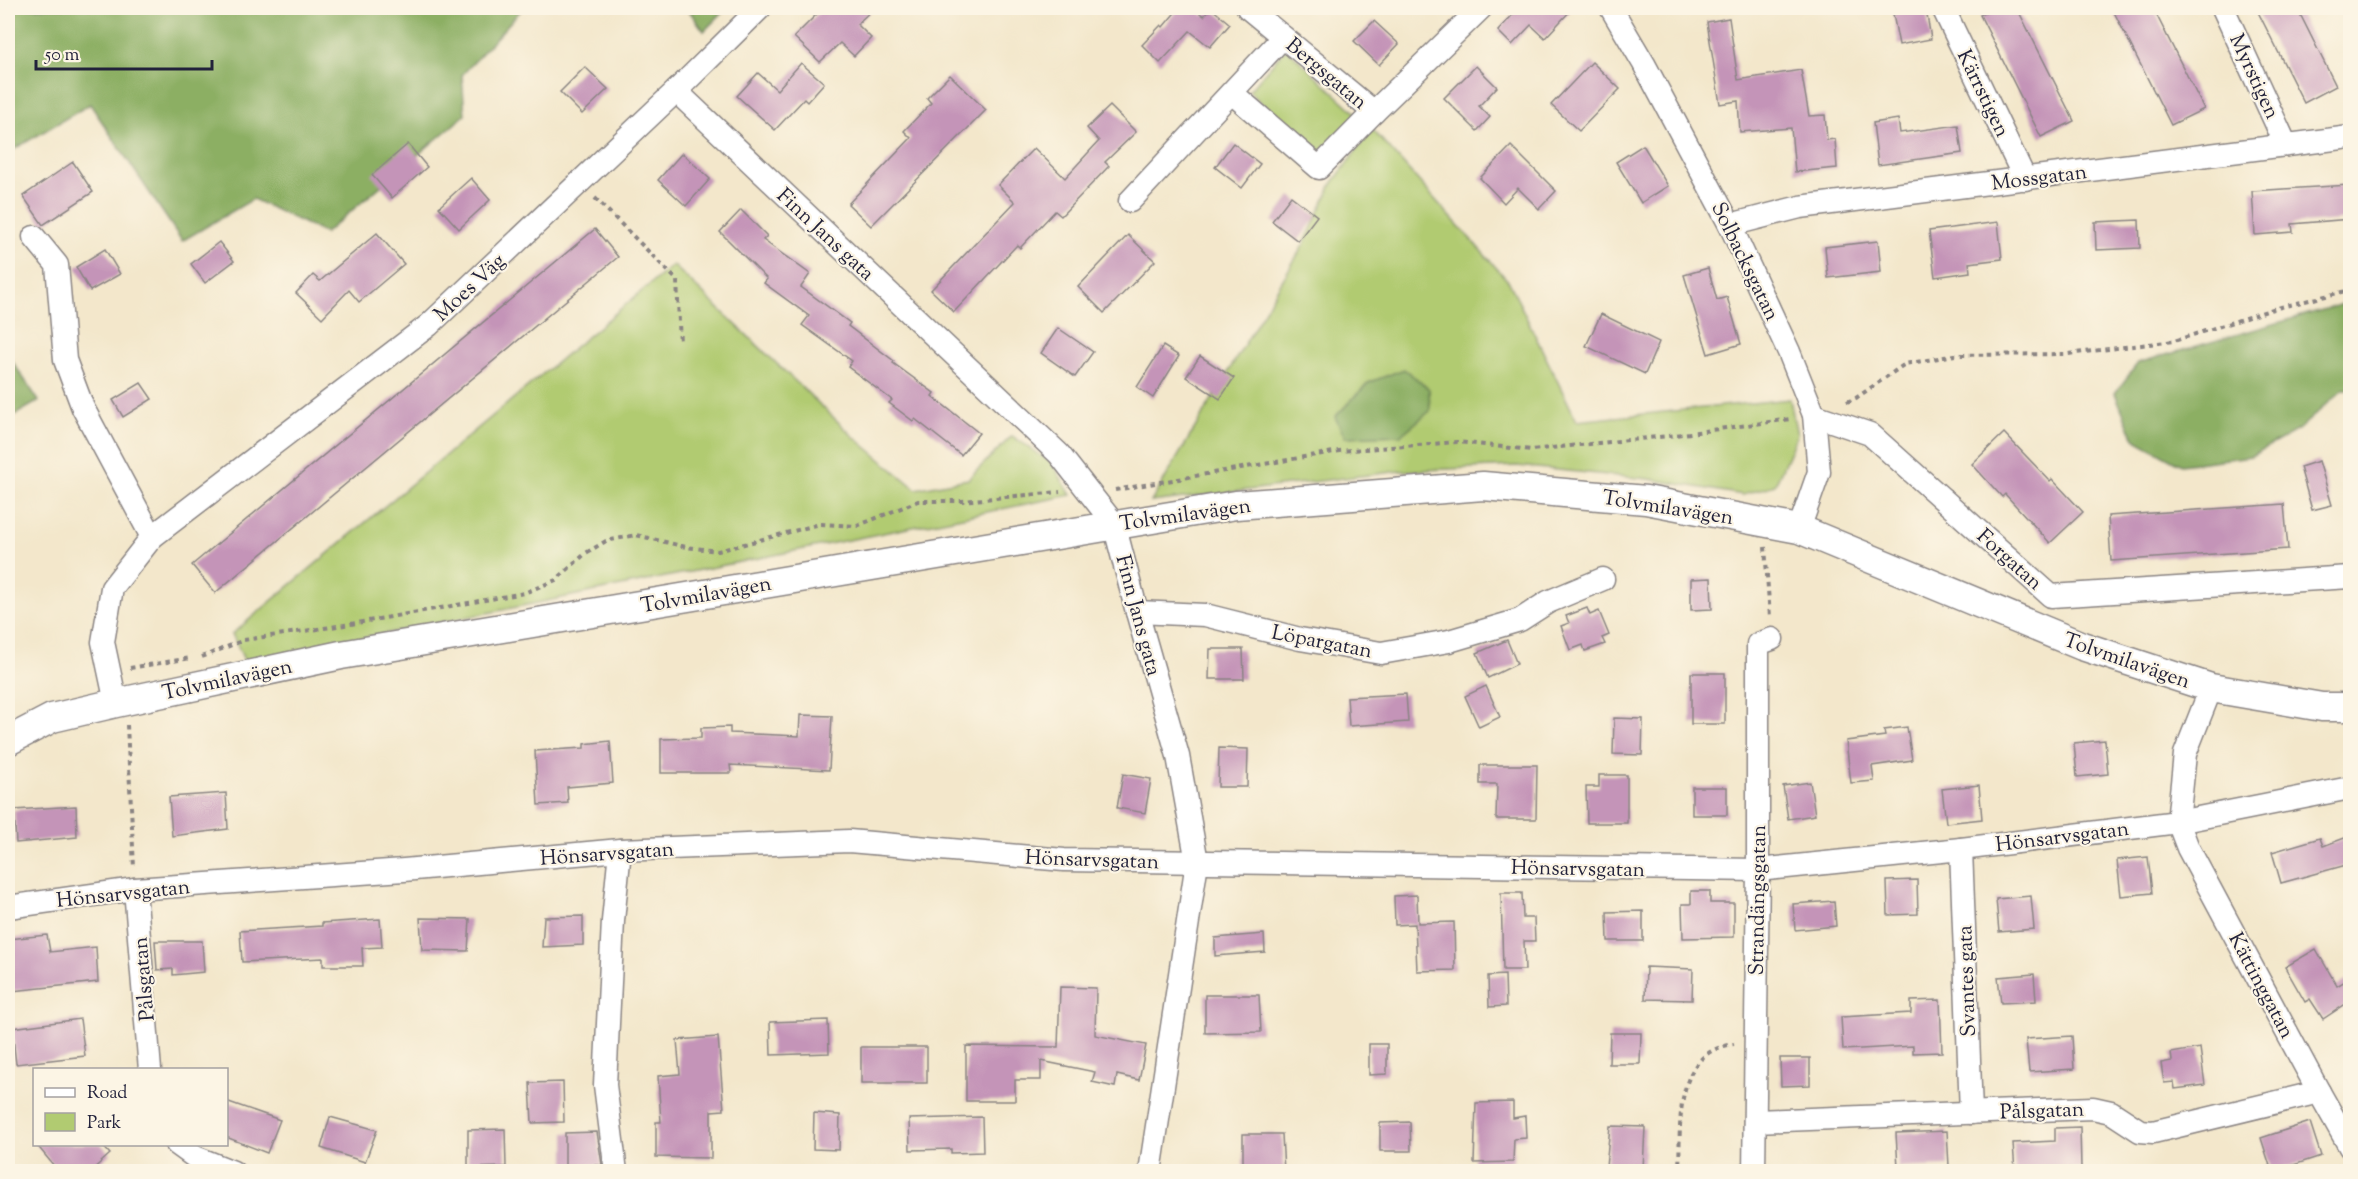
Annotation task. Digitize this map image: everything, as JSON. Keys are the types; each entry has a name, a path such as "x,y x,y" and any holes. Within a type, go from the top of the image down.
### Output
{"street":[{"name":"Moes Väg","path":"121,702 104,642 112,588 152,537 429,325 676,91 760,8"},
{"name":"Bergsgatan","path":"1248,8 1374,112 1481,8"},
{"name":"Solbacksgatan","path":"1611,8 1644,64 1730,225 1790,352 1814,415 1820,472 1799,529"},
{"name":"Kärrstigen","path":"1943,8 2025,179"},
{"name":"Myrstigen","path":"2223,8 2286,145"},
{"path":"1130,201 1283,37"},
{"name":"Finn Jans gata","path":"676,91 1059,454 1114,524 1178,756 1197,862 1150,1172"},
{"path":"1232,93 1320,168 1374,112"},
{"name":"Mossgatan","path":"1730,225 1800,207 2350,137"},
{"path":"34,237 57,264 65,360 83,408 152,537"},
{"name":"Forgatan","path":"1814,415 1870,434 2051,596 2350,577"},
{"name":"Tolvmilavägen","path":"8,741 52,718 341,655 1236,505 1483,486 1646,500 1799,529 2082,646 2211,688 2322,707 2350,707"},
{"name":"Löpargatan","path":"1137,612 1205,615 1300,639 1381,653 1449,641 1520,620 1548,602 1604,579"},
{"name":"Strandängsgatan","path":"1754,1172 1758,644 1772,639"},
{"path":"2178,822 2185,754 2211,688"},
{"name":"Hönsarvsgatan","path":"8,907 135,889 404,870 620,850 849,842 1064,860 1758,870 1961,849 2178,822 2350,788"},
{"name":"Kättinggatan","path":"2178,822 2188,848 2350,1147"},
{"name":"Svantes gata","path":"1961,849 1971,1113"},
{"path":"616,1172 605,1085 613,921 620,850"},
{"name":"Pålsgatan","path":"135,889 150,1068"},
{"name":"Pålsgatan","path":"1755,1121 2093,1108 2111,1112 2140,1131 2153,1132 2319,1092"},
{"path":"180,1146 195,1157 233,1172"}],"path":[{"path":"579,183 677,280 680,343"},
{"path":"1772,524 1764,550 1772,639"},
{"path":"121,702 135,889"},
{"path":"1679,1172 1683,1100 1690,1072 1706,1054 1722,1046 1755,1041"}],"green space":[{"path":"8,8 523,8 462,75 465,115 325,233 253,199 182,241 90,104 8,153"},
{"path":"687,8 727,8 704,31"},
{"path":"1286,48 1359,116 1317,157 1249,91"},
{"path":"1372,129 1509,282 1577,421 1790,399 1797,435 1775,485 1743,495 1649,479 1517,466 1401,471 1151,502 1304,244 1332,184"},
{"path":"673,265 854,437 916,489 968,479 1012,436 1052,463 1071,495 245,662 232,634"},
{"path":"2350,302 2350,389 2344,389 2298,430 2251,456 2181,465 2134,439 2115,393 2138,363"},
{"path":"8,355 39,401 8,419"},
{"path":"1404,369 1429,389 1430,411 1401,435 1345,437 1335,417 1368,383"}],"building":[{"path":"823,8 874,8 857,24 871,38 854,56 840,43 820,62 794,37"},
{"path":"1179,8 1193,8 1204,16 1211,8 1230,24 1210,47 1190,31 1160,63 1142,45 1161,25 1163,27"},
{"path":"1512,8 1573,8 1545,38 1531,25 1512,45 1498,31 1516,11"},
{"path":"1994,8 2017,8 2074,121 2041,137 1980,15"},
{"path":"2112,8 2153,8 2204,109 2171,125"},
{"path":"2256,8 2297,8 2336,86 2304,103"},
{"path":"1926,9 1931,39 1899,45 1893,14"},
{"path":"1729,18 1738,80 1801,70 1809,116 1825,115 1827,140 1835,139 1837,168 1795,172 1791,128 1740,132 1738,101 1720,104 1707,22"},
{"path":"1374,21 1399,44 1379,65 1354,41"},
{"path":"1592,62 1620,89 1579,131 1551,105"},
{"path":"801,63 824,83 807,102 804,99 775,130 737,96 758,73 777,90"},
{"path":"1476,66 1497,87 1479,106 1490,117 1477,131 1444,98"},
{"path":"585,67 608,89 582,114 560,92"},
{"path":"950,75 986,110 871,226 848,204 911,138 904,131 931,103 927,98"},
{"path":"1110,106 1136,132 1105,162 1109,166 1061,216 1055,211 1020,248 1017,245 954,312 931,290 1015,202 998,185 1034,148 1065,178 1099,141 1087,128"},
{"path":"1898,119 1900,133 1958,125 1962,153 1878,165 1873,123"},
{"path":"1233,143 1260,164 1242,188 1215,167"},
{"path":"408,144 427,167 392,198 372,175"},
{"path":"1643,145 1668,186 1641,203 1616,162"},
{"path":"1511,146 1556,191 1539,209 1518,188 1504,203 1480,178"},
{"path":"682,153 710,179 686,206 658,180"},
{"path":"73,162 93,192 43,225 23,196"},
{"path":"471,178 490,200 459,229 439,207"},
{"path":"2350,185 2350,219 2292,224 2293,232 2255,235 2252,191"},
{"path":"1291,196 1317,216 1298,241 1272,221"},
{"path":"741,210 767,236 763,240 810,274 801,287 850,323 848,326 934,393 932,396 979,433 961,455 915,419 913,421 889,403 892,400 848,367 852,361 802,325 809,316 764,283 767,279 720,232"},
{"path":"2139,220 2140,248 2096,250 2095,222"},
{"path":"1998,222 2002,259 1969,263 1970,272 1935,277 1929,231"},
{"path":"595,229 618,257 215,593 192,565"},
{"path":"377,233 404,264 359,302 349,290 322,318 296,293 313,275 320,281"},
{"path":"1128,235 1155,261 1104,313 1078,287"},
{"path":"1878,241 1881,272 1828,278 1825,247"},
{"path":"219,242 234,261 205,283 191,264"},
{"path":"105,249 120,274 90,291 76,267"},
{"path":"1708,268 1717,300 1727,297 1741,344 1708,354 1684,275"},
{"path":"1601,314 1659,342 1645,374 1586,346"},
{"path":"1058,328 1093,352 1075,377 1041,353"},
{"path":"1163,346 1179,356 1153,398 1137,387"},
{"path":"1200,356 1234,378 1220,399 1186,377"},
{"path":"141,383 152,399 123,417 113,400"},
{"path":"2004,433 2083,512 2050,543 2005,494 2002,497 1972,464"},
{"path":"2319,461 2332,505 2312,510 2300,467"},
{"path":"2284,504 2288,549 2111,561 2108,516"},
{"path":"1711,578 1712,609 1691,610 1691,579"},
{"path":"1587,608 1590,615 1599,611 1609,635 1602,638 1605,644 1585,651 1583,645 1570,650 1561,626 1569,623 1566,616"},
{"path":"1507,640 1517,664 1488,678 1477,653"},
{"path":"1210,649 1243,649 1244,679 1209,679"},
{"path":"1691,673 1725,673 1725,724 1691,724"},
{"path":"1486,686 1500,717 1479,727 1465,696"},
{"path":"1406,694 1408,722 1349,726 1347,697"},
{"path":"800,715 832,716 829,770 730,765 731,773 661,773 661,739 701,738 701,728 730,727 730,733 799,736"},
{"path":"1614,718 1643,719 1642,755 1613,754"},
{"path":"1907,727 1912,760 1872,766 1874,781 1851,783 1846,741 1885,736 1884,730"},
{"path":"2105,740 2108,774 2077,777 2074,743"},
{"path":"610,741 613,783 567,787 568,803 538,805 535,751 584,748 584,744"},
{"path":"1219,748 1248,749 1247,787 1218,787"},
{"path":"1480,765 1537,765 1536,819 1496,819 1497,784 1480,784"},
{"path":"1123,774 1151,779 1145,813 1117,808"},
{"path":"1599,775 1627,775 1627,823 1587,823 1586,787 1599,787"},
{"path":"1810,782 1815,815 1788,819 1783,786"},
{"path":"1979,785 1982,819 1946,823 1942,789"},
{"path":"1692,787 1727,787 1727,815 1692,815"},
{"path":"226,793 228,829 172,836 169,797"},
{"path":"76,806 77,837 16,843 14,810"},
{"path":"2350,836 2350,864 2281,883 2272,852 2320,838 2323,846"},
{"path":"2148,857 2152,893 2121,896 2117,860"},
{"path":"1917,880 1918,914 1888,915 1887,881"},
{"path":"1691,891 1710,891 1710,903 1734,903 1734,937 1683,938 1682,904 1691,904"},
{"path":"1501,893 1522,893 1523,918 1534,918 1535,941 1524,941 1525,970 1503,970"},
{"path":"1417,895 1418,923 1454,922 1455,970 1417,971 1415,924 1395,925 1394,896"},
{"path":"2031,896 2034,929 1999,932 1996,899"},
{"path":"1834,901 1836,926 1795,930 1793,904"},
{"path":"1643,911 1643,941 1608,941 1607,912"},
{"path":"583,916 583,945 542,947 544,917"},
{"path":"420,918 470,919 468,951 422,950"},
{"path":"380,919 382,947 362,948 363,966 323,966 323,958 242,962 240,931 322,926 322,923"},
{"path":"1264,934 1265,952 1215,956 1215,938"},
{"path":"47,935 50,952 96,947 98,982 12,991 8,939"},
{"path":"155,941 202,941 204,972 173,975 173,969 157,970"},
{"path":"2316,949 2337,986 2350,978 2350,1001 2323,1019 2310,999 2305,1002 2285,967"},
{"path":"1646,967 1693,969 1692,1000 1645,999"},
{"path":"2034,974 2036,1001 2001,1003 1998,977"},
{"path":"1505,975 1506,1006 1489,1007 1488,976"},
{"path":"1060,987 1096,988 1095,1035 1146,1045 1139,1080 1117,1075 1115,1087 1092,1082 1095,1072 1041,1061 1041,1080 1015,1080 1015,1101 966,1101 966,1046 1058,1047"},
{"path":"1205,995 1259,995 1261,1032 1205,1033"},
{"path":"1940,1000 1942,1052 1913,1053 1913,1046 1843,1050 1841,1017 1911,1013 1911,1001"},
{"path":"80,1019 85,1056 16,1064 12,1028"},
{"path":"828,1020 829,1053 771,1055 770,1022"},
{"path":"1610,1033 1641,1033 1640,1064 1609,1064"},
{"path":"2072,1036 2074,1069 2029,1072 2026,1039"},
{"path":"718,1037 724,1110 711,1111 711,1158 656,1157 656,1122 661,1122 658,1076 680,1074 677,1040"},
{"path":"1369,1044 1387,1044 1387,1074 1369,1075"},
{"path":"861,1047 927,1047 927,1083 861,1083"},
{"path":"2200,1048 2205,1085 2175,1089 2174,1082 2164,1083 2161,1063 2172,1061 2171,1053"},
{"path":"1780,1058 1810,1058 1810,1085 1781,1086"},
{"path":"563,1082 564,1122 532,1123 530,1083"},
{"path":"228,1102 280,1120 267,1153 228,1138"},
{"path":"1513,1102 1513,1118 1525,1116 1526,1138 1514,1139 1513,1162 1474,1163 1476,1103"},
{"path":"814,1113 840,1115 839,1150 813,1149"},
{"path":"330,1117 377,1130 365,1162 321,1148"},
{"path":"982,1117 983,1152 951,1153 951,1149 910,1150 909,1119"},
{"path":"1410,1122 1411,1151 1380,1151 1380,1123"},
{"path":"2310,1122 2321,1156 2272,1172 2261,1138"},
{"path":"1610,1126 1645,1127 1643,1169 1606,1167"},
{"path":"2080,1127 2081,1168 2015,1172 2013,1143 2055,1141 2055,1128"},
{"path":"505,1129 506,1167 468,1168 468,1130"},
{"path":"1947,1131 1949,1166 1898,1168 1896,1133"},
{"path":"597,1132 602,1165 565,1166 565,1133"},
{"path":"1243,1134 1282,1134 1284,1172 1243,1172"},
{"path":"38,1146 103,1146 110,1154 90,1172 59,1172"}]}
